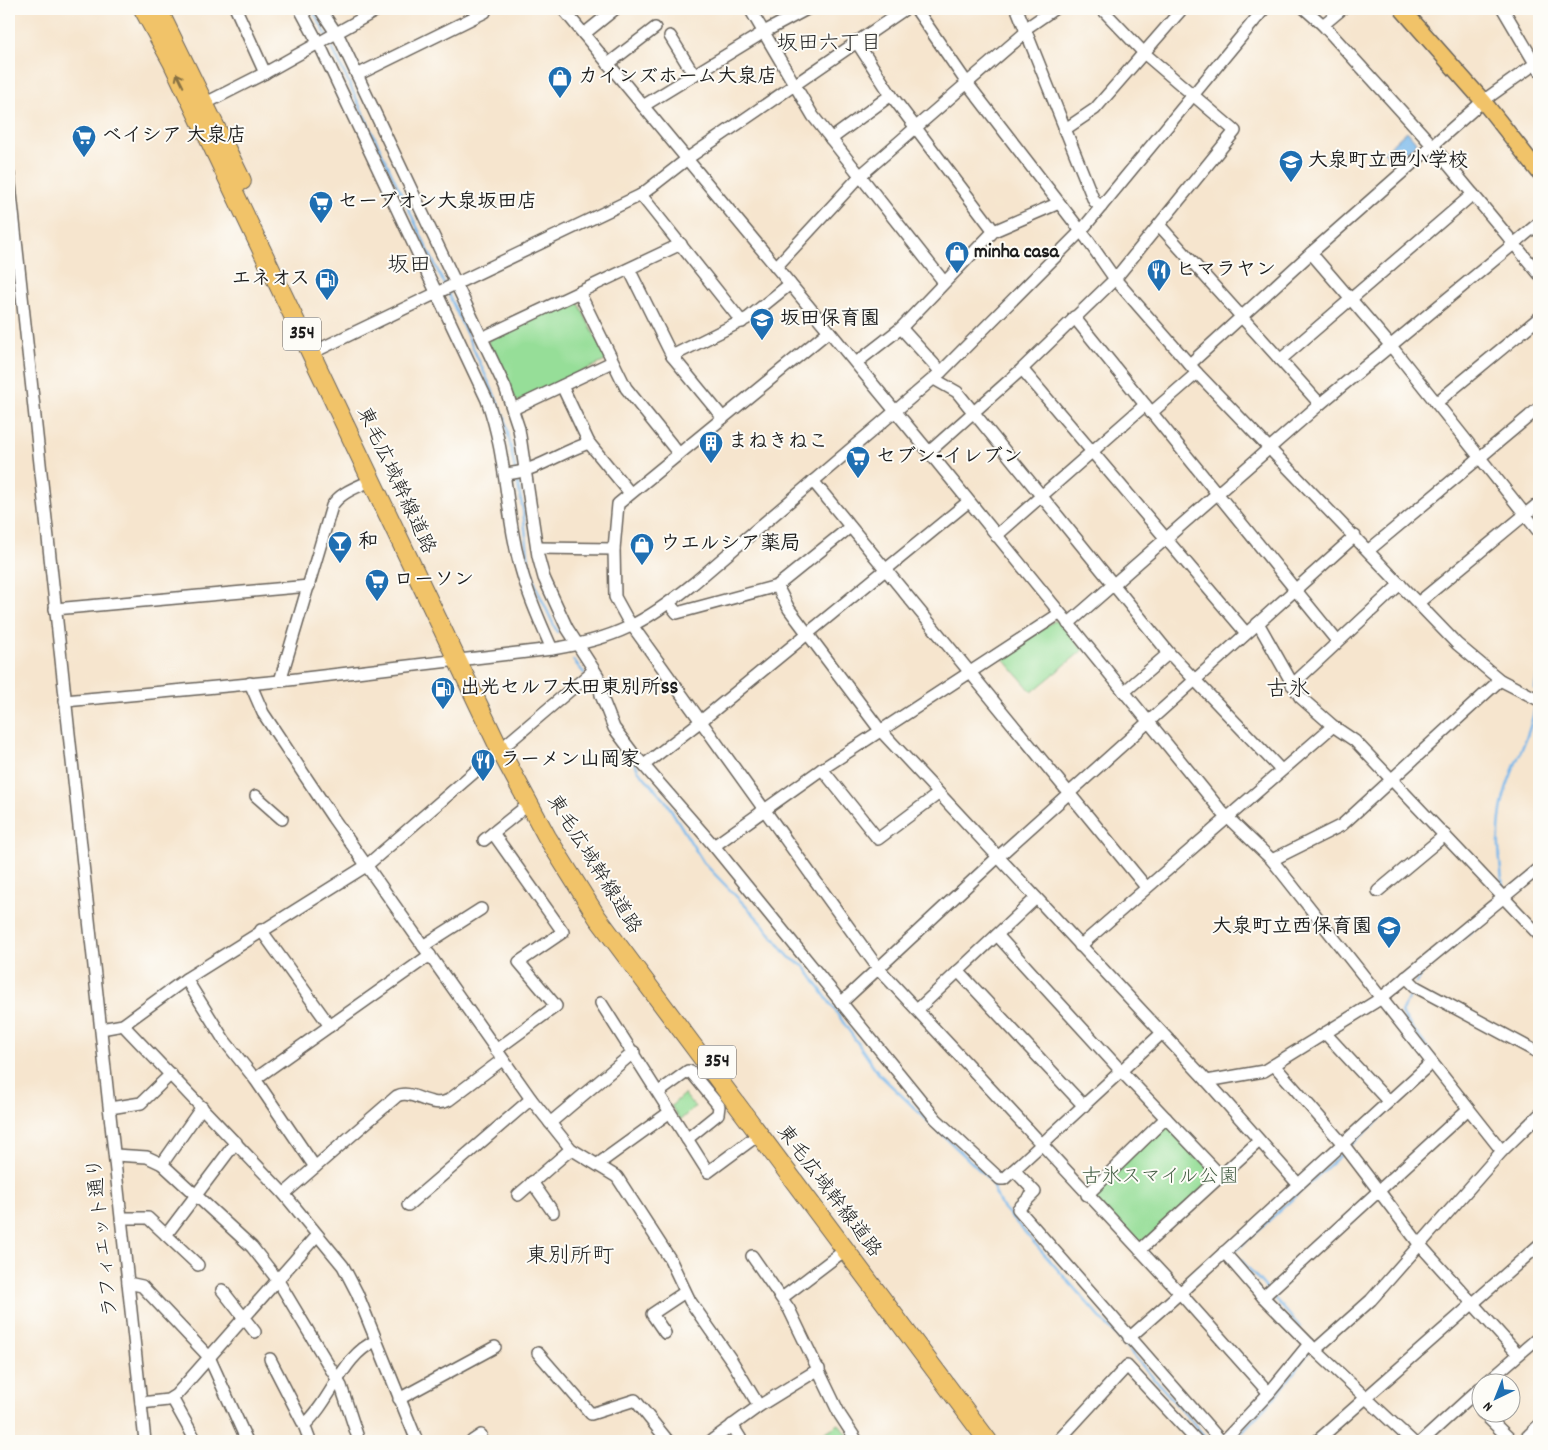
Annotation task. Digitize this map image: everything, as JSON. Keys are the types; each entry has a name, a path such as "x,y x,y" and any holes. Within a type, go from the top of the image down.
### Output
{"highway":[{"name":"東毛広域幹線道路","path":"142,9 200,106 320,349 463,660"},
{"name":"東毛広域幹線道路","path":"158,9 200,106 372,480 505,746 529,804 597,917 988,1441"},
{"name":"東毛広域幹線道路","path":"505,746 606,911 1002,1441"}],"main road":[{"path":"1402,9 1483,102 1539,172"}],"street":[{"path":"236,9 265,73"},
{"path":"300,9 318,42 487,400 496,427 513,533 522,575 530,600 552,649"},
{"path":"320,9 357,75 482,338 519,429 537,548 544,578 577,645 598,676 601,695 614,728 644,765 714,846 936,1119 1000,1179 1004,1179 1042,1145 1161,1034"},
{"path":"200,106 265,73 379,9"},
{"path":"357,75 482,14 486,9"},
{"path":"563,9 930,452 968,502 1228,819 1272,860 1467,1110 1502,1152"},
{"path":"584,34 615,9"},
{"path":"750,9 793,85 831,139 944,282"},
{"path":"644,106 764,32 806,9"},
{"path":"320,349 641,195 687,159 856,41 906,9"},
{"path":"916,9 967,83 1081,231 1115,279 1194,369 1457,644 1500,680 1539,699"},
{"path":"1017,9 1064,130 1094,201 1100,207"},
{"path":"776,267 861,175 1025,31 1054,9"},
{"path":"930,452 1022,369 1115,279 1235,132 1145,54 1102,9"},
{"path":"1064,130 1095,109 1145,54 1182,9"},
{"path":"65,701 280,681 552,649 597,641 634,626 669,604 938,376 1081,231 1264,9"},
{"path":"1305,9 1323,25 1433,146 1539,274"},
{"path":"1323,25 1342,9"},
{"path":"996,536 1092,452 1148,409 1194,369 1241,317 1483,102 1538,65 1503,9"},
{"path":"608,64 655,28"},
{"path":"670,36 694,75"},
{"path":"856,41 915,127 994,231"},
{"path":"831,139 892,95"},
{"path":"363,138 382,128"},
{"name":"ラフィエット通り","path":"9,175 145,1441"},
{"path":"1280,360 1473,194"},
{"path":"641,195 742,322"},
{"path":"856,364 901,328 994,231 1059,203"},
{"path":"1068,624 1320,404 1539,223"},
{"path":"1159,225 1320,404"},
{"path":"482,338 681,244"},
{"path":"1311,253 1391,346 1539,532"},
{"path":"629,269 672,356 722,418"},
{"path":"672,356 742,322 790,284"},
{"path":"579,292 626,388 679,454"},
{"path":"1074,317 1294,590 1338,641"},
{"path":"1436,403 1539,318"},
{"path":"901,328 938,376 957,392 1113,586 1169,652 1281,770"},
{"path":"829,331 630,493 616,509 614,549 616,601 878,968 1140,1250 1269,1393"},
{"path":"512,409 612,362"},
{"path":"1022,369 1165,540 1246,633"},
{"path":"562,386 589,443 630,493"},
{"path":"1369,550 1539,408"},
{"path":"505,474 526,471 589,443"},
{"path":"280,681 336,499 372,480"},
{"path":"813,481 1146,887"},
{"path":"644,765 701,721 968,502"},
{"path":"1418,603 1539,503"},
{"path":"669,604 678,613 777,586 850,526"},
{"path":"841,1002 1194,679 1355,536"},
{"path":"537,548 614,549"},
{"path":"1292,685 1400,584"},
{"path":"55,610 309,586"},
{"path":"777,586 789,609 880,730 1161,1034 1207,1081 1298,1184"},
{"path":"714,846 822,769 1059,614"},
{"path":"1258,623 1300,697 1333,726 1355,740 1539,934"},
{"path":"1124,692 1169,652"},
{"path":"101,1029 123,1025 186,979 261,930 366,866 594,670"},
{"path":"1272,860 1342,825 1500,680"},
{"path":"250,683 266,716 366,866 530,1099 571,1149 618,1177 669,1257 686,1292 760,1406"},
{"path":"1080,946 1333,726"},
{"path":"822,769 878,839 938,794"},
{"path":"256,796 282,820"},
{"path":"284,1194 402,1094 440,1104 449,1100 556,1006 519,962 563,932 488,837 529,804"},
{"path":"1378,891 1445,835"},
{"path":"1207,1081 1264,1071 1380,999 1539,868"},
{"path":"917,1010 1036,898"},
{"path":"255,1079 330,1026 481,909"},
{"path":"261,930 330,1026"},
{"path":"997,935 1122,1072 1221,1176"},
{"path":"958,971 1084,1106"},
{"path":"1406,977 1416,987 1539,1053"},
{"path":"186,979 224,1040 255,1079 315,1167"},
{"path":"601,1003 634,1052 708,1172 758,1135"},
{"path":"123,1025 284,1194 350,1278 417,1441"},
{"path":"1325,1032 1388,1101"},
{"path":"550,1123 634,1052"},
{"path":"1129,1338 1180,1294 1431,1063"},
{"path":"1274,1065 1343,1144 1380,1190 1420,1245 1518,1354"},
{"path":"659,1092 688,1071 691,1072 719,1106 718,1114 687,1139"},
{"path":"110,1108 141,1103 171,1074"},
{"path":"408,1205 530,1099"},
{"path":"162,1164 202,1107"},
{"path":"1263,1297 1467,1110"},
{"path":"598,1164 670,1112"},
{"path":"1014,1170 1035,1192 1018,1209 1129,1338 1222,1441 1312,1347 1371,1300 1502,1152 1539,1115"},
{"path":"1087,1194 1166,1118"},
{"path":"1140,1250 1260,1141"},
{"path":"166,1235 236,1142"},
{"path":"518,1195 571,1149"},
{"path":"115,1155 147,1157 162,1164 252,1247 277,1279 338,1381 359,1441"},
{"path":"532,1182 553,1212"},
{"path":"122,1218 145,1217 198,1265"},
{"path":"141,1403 172,1398 317,1235"},
{"path":"1317,1441 1539,1245"},
{"path":"782,1298 845,1250"},
{"path":"1224,1252 1263,1297 1312,1347 1412,1441"},
{"path":"752,1256 782,1298 819,1369 840,1415 857,1441"},
{"path":"128,1283 142,1286 209,1357 247,1441"},
{"path":"222,1290 255,1332"},
{"path":"665,1333 652,1314 686,1292"},
{"path":"1498,1372 1539,1337"},
{"path":"304,1425 315,1415 359,1351 376,1341"},
{"path":"399,1399 496,1347"},
{"path":"538,1353 592,1414 635,1400 668,1441"},
{"path":"270,1359 304,1425 309,1441"},
{"path":"1058,1441 1128,1366 1197,1441"},
{"path":"711,1441 760,1406 819,1369"},
{"path":"172,1398 196,1441"},
{"path":"1422,1441 1468,1399"},
{"path":"1492,1422 1512,1441"},
{"path":"732,1425 742,1441"},
{"path":"1523,1441 1539,1425"}],"green space":[{"path":"577,300 606,358 605,361 517,402 488,342 489,340"},
{"path":"1054,621 1060,622 1083,650 1032,692 1002,657"},
{"path":"684,1094 695,1107 680,1120 671,1106"},
{"name":"古氷スマイル公園","path":"1167,1120 1217,1175 1138,1248 1091,1195"},
{"path":"839,1424 853,1441 822,1441 819,1436"}],"water":[{"path":"1407,131 1417,143 1394,163 1384,152"}],"waterway":[{"path":"312,9 327,36"},
{"path":"329,41 445,286"},
{"path":"447,291 505,418 515,470"},
{"path":"516,475 523,510 529,563 537,589 557,632"},
{"path":"573,660 584,673"},
{"path":"1535,689 1539,660"},
{"path":"1503,888 1499,844 1499,823 1503,800 1510,777 1529,731 1535,706"},
{"path":"635,763 638,770 665,800 703,862 761,922 789,957 805,967 879,1074 990,1180 1000,1204 1209,1441"},
{"path":"1429,966 1498,909"},
{"path":"1416,983 1423,971"},
{"path":"1412,991 1401,1013 1429,1050"},
{"path":"1350,1146 1433,1071"},
{"path":"1267,1289 1234,1252 1344,1152"},
{"path":"1271,1294 1300,1327"},
{"path":"1233,1441 1278,1394 1308,1353"}],"place":[{"name":"カインズホーム大泉店","path":"560,99"},
{"name":"ベイシア 大泉店","path":"84,158"},
{"name":"大泉町立西小学校","path":"1291,183"},
{"name":"セーブオン大泉坂田店","path":"321,224"},
{"name":"minha casa","path":"957,274"},
{"name":"ヒマラヤン","path":"1159,292"},
{"name":"エネオス","path":"327,301"},
{"name":"坂田保育園","path":"762,341"},
{"name":"まねきねこ","path":"711,464"},
{"name":"セブン-イレブン","path":"858,479"},
{"name":"和","path":"340,564"},
{"name":"ウエルシア薬局","path":"642,566"},
{"name":"ローソン","path":"377,602"},
{"name":"出光セルフ太田東別所SS","path":"443,710"},
{"name":"ラーメン山岡家","path":"483,782"},
{"name":"大泉町立西保育園","path":"1389,949"}],"district":[{"name":"坂田六丁目","path":"829,45"},
{"name":"坂田","path":"409,266"},
{"name":"古氷","path":"1288,690"},
{"name":"東別所町","path":"570,1257"}]}
